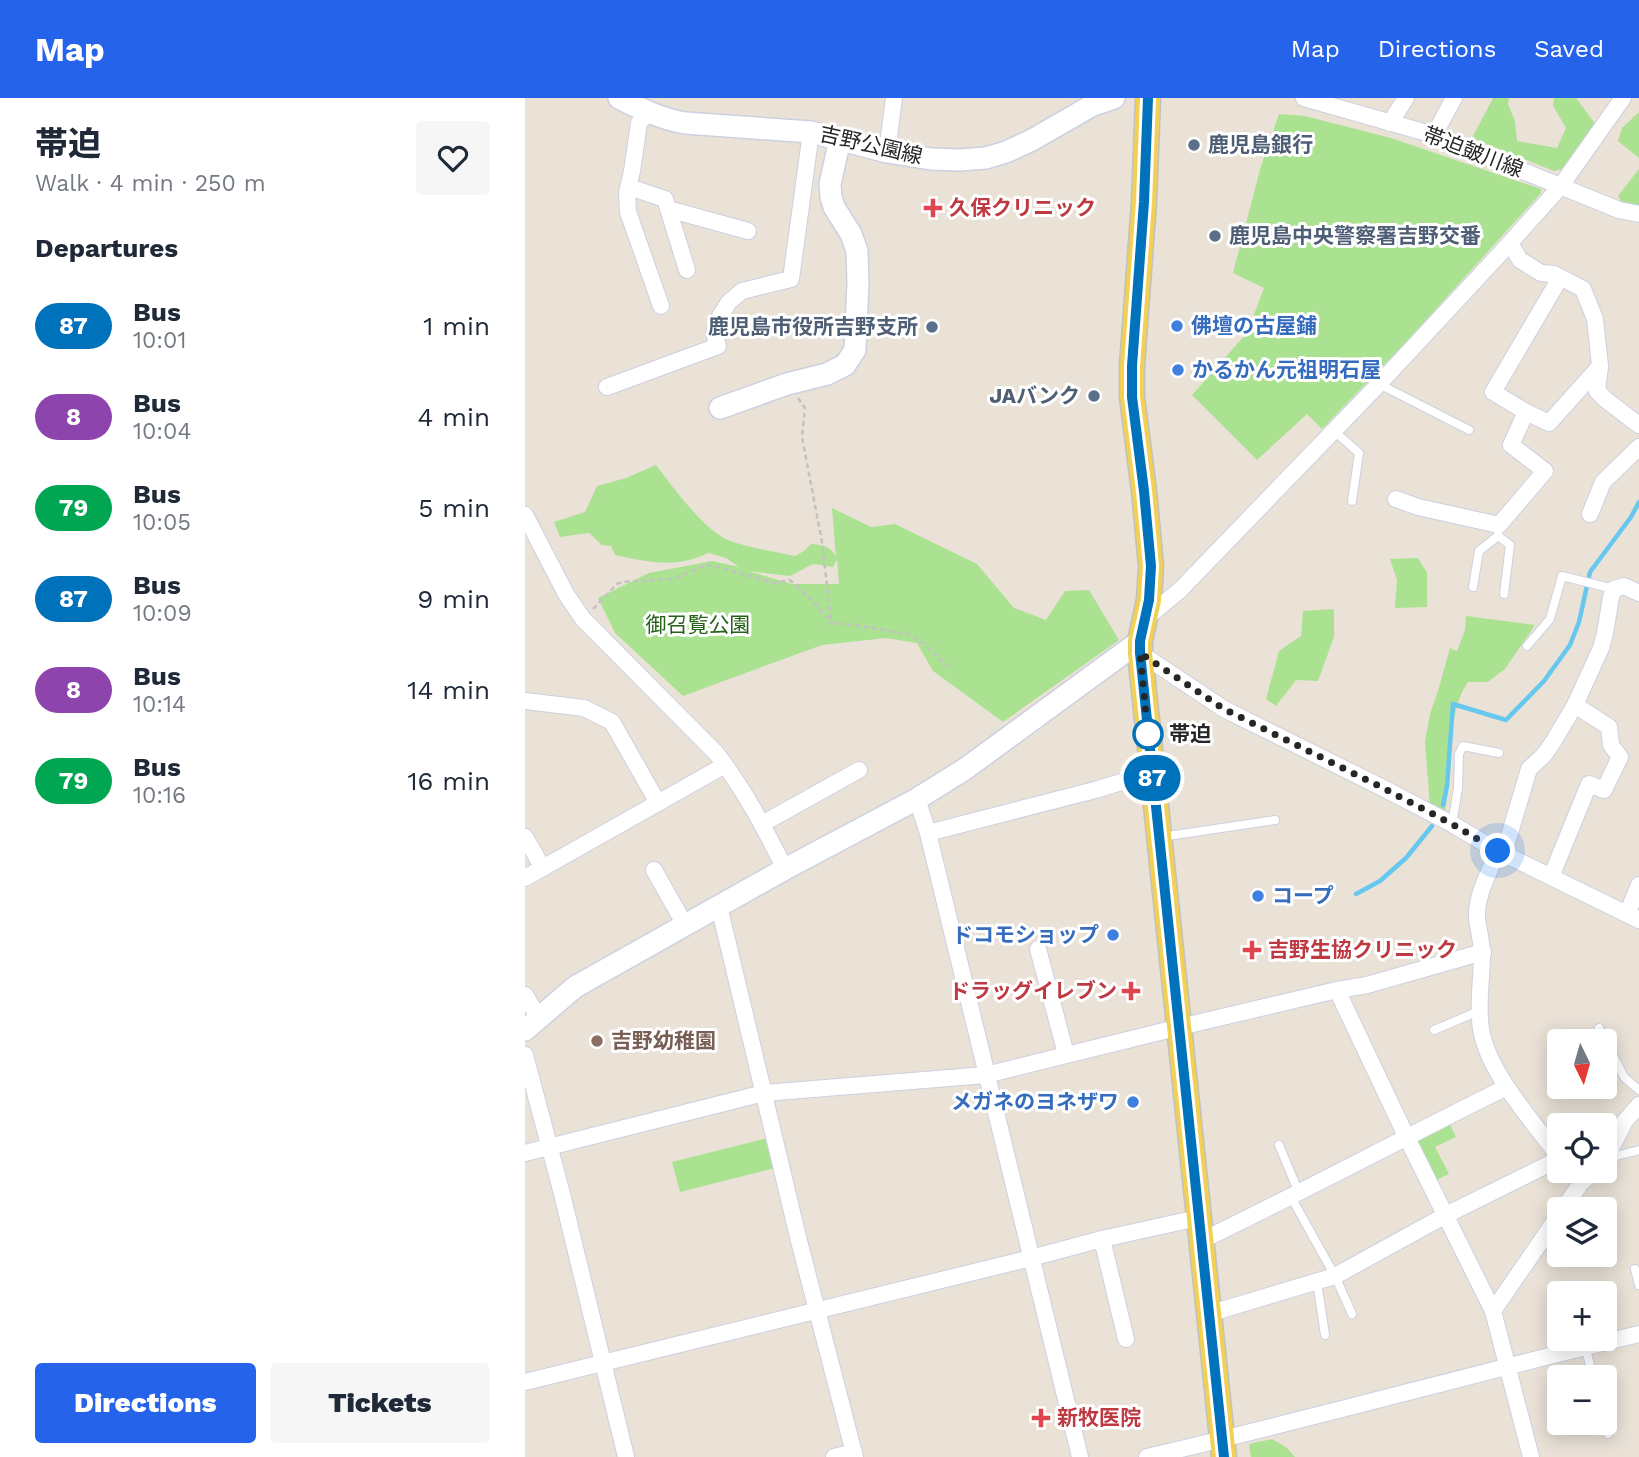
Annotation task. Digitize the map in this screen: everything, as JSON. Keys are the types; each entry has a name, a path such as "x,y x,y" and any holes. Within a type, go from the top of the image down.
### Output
{"main road":[{"path":"1148,98 1144,202 1132,366 1132,397 1151,566 1149,600 1141,638 1151,773 1180,1027 1222,1449"}],"street":[{"name":"吉野公園線","path":"619,98 648,113 685,123 811,132 887,152 930,159 960,160 986,158 1006,152 1093,105 1114,98"},
{"path":"887,152 894,98"},
{"name":"帯迫皷川線","path":"1304,98 1434,135 1619,210 1639,214"},
{"path":"1387,122 1396,98"},
{"path":"1387,122 1405,98"},
{"path":"1434,135 1454,98"},
{"path":"525,995 532,1024 575,988 785,869 916,799 965,769 1141,638 1179,590 1379,384 1560,187 1623,98"},
{"path":"648,113 639,123 627,194 628,212 661,306"},
{"path":"607,387 718,346 714,333 729,302 742,291 791,279 811,132"},
{"path":"720,408 787,384 827,374 845,365 855,350 857,251 851,234 834,207 830,184 840,139"},
{"path":"629,187 665,199 687,270"},
{"path":"669,209 748,231"},
{"path":"1510,243 1520,260 1541,273 1554,274 1583,289 1595,318 1599,366 1597,391 1639,425"},
{"path":"1560,278 1493,392 1549,423 1599,366"},
{"path":"1396,499 1499,530 1545,471 1511,445 1526,412"},
{"path":"1590,514 1603,482 1639,447"},
{"path":"525,515 566,594 583,619 716,753 762,824 785,869"},
{"path":"1547,1142 1507,1087 1484,1042 1479,1011 1483,952 1477,918 1478,904 1498,851 1506,846 1529,769 1553,742 1575,705 1601,648 1611,597 1606,588 1624,586 1639,593"},
{"path":"1141,638 1224,709 1452,824 1498,851 1633,917 1639,885"},
{"path":"525,701 584,708 612,722 658,803"},
{"path":"1551,877 1589,784 1604,790 1620,757 1611,745 1609,727 1575,705"},
{"path":"525,878 725,765"},
{"path":"762,824 859,770"},
{"path":"928,833 1151,773"},
{"path":"916,799 928,833 1080,1457"},
{"path":"525,837 543,868"},
{"path":"654,870 685,925"},
{"path":"719,906 855,1455 834,1457"},
{"path":"1038,949 1066,1054"},
{"path":"525,1153 764,1093 986,1075 1180,1027 1367,985 1483,952"},
{"path":"1337,990 1493,1311 1531,1457"},
{"path":"525,1055 627,1457"},
{"path":"525,1382 1102,1239 1200,1229 1295,1195 1406,1136 1507,1087"},
{"path":"1617,1136 1625,1121 1639,1105"},
{"path":"1208,1314 1335,1276 1547,1164"},
{"path":"1493,1311 1547,1232"},
{"path":"1102,1239 1126,1339"},
{"path":"1617,1339 1639,1334"},
{"path":"1147,1457 1222,1449 1508,1365 1565,1351"}],"lane":[{"path":"1379,384 1469,430"},
{"path":"1333,430 1359,453 1352,501"},
{"path":"1473,587 1479,551 1499,530 1510,545 1504,594"},
{"path":"1527,646 1550,619 1562,576 1606,588"},
{"path":"1452,824 1458,788 1459,754 1463,746 1499,753"},
{"path":"1159,837 1275,820"},
{"path":"1434,1030 1479,1011"},
{"path":"1599,1028 1624,1077 1639,1090"},
{"path":"1279,1145 1295,1195 1352,1314"},
{"path":"1617,1156 1639,1150"},
{"path":"1635,1269 1639,1285"},
{"path":"1317,1282 1325,1335"}],"path":[{"path":"787,384 805,408 802,437 822,542 831,623"},
{"path":"583,619 617,584 673,579 706,565 774,583 790,580 813,601 831,623 908,634 924,644 948,667"}],"green space":[{"path":"1493,98 1509,98 1517,141 1557,148 1566,128 1553,106 1554,98 1576,98 1596,125 1563,169 1554,171 1472,138"},
{"path":"1639,112 1639,158 1618,141 1622,128"},
{"path":"1279,114 1305,116 1391,138 1541,189 1541,193 1405,343 1322,429 1307,414 1257,460 1192,395 1247,333 1264,288 1233,273 1261,166"},
{"path":"1639,169 1639,207 1621,201 1618,196"},
{"name":"御召覧公園","path":"656,465 695,513 722,537 747,546 795,556 811,544 832,550 836,557 832,508 871,527 895,524 977,564 1014,608 1046,620 1065,591 1089,590 1119,640 1003,722 933,671 917,643 886,638 822,645 683,696 615,633 598,598 649,573 712,561 739,567 726,558 708,553 673,563 639,560 615,555 611,546 602,545 589,533 560,537 554,522 585,512 597,486 626,478","holes":["837,559 839,584 792,584 748,571 790,576 813,564 833,567"]},
{"path":"1418,558 1427,573 1427,607 1395,608 1397,580 1390,559"},
{"path":"1334,609 1334,637 1318,681 1296,680 1276,706 1266,699 1279,651 1301,636 1303,611"},
{"path":"1466,616 1535,625 1505,669 1488,682 1468,682 1462,692 1453,726 1445,812 1430,807 1425,741 1430,714 1450,648 1457,651 1465,630"},
{"path":"1449,1122 1456,1137 1435,1147 1449,1174 1434,1181 1413,1140"},
{"path":"772,1137 779,1167 680,1192 672,1162"},
{"path":"1272,1439 1287,1448 1295,1457 1251,1457 1249,1444"}],"waterway":[{"path":"1443,805 1447,786 1453,704 1506,720 1544,681 1570,645 1579,622 1590,572 1639,502"},
{"path":"1356,894 1380,881 1406,858 1432,826"}],"bus line":[{"name":"87","path":"1148,98 1144,202 1132,366 1132,397 1151,566 1149,600 1140,653 1224,1457"}],"place":[{"name":"鹿児島銀行","path":"1194,145"},
{"name":"久保クリニック","path":"933,208"},
{"name":"鹿児島中央警察署吉野交番","path":"1215,236"},
{"name":"佛壇の古屋鋪","path":"1177,326"},
{"name":"鹿児島市役所吉野支所","path":"932,327"},
{"name":"かるかん元祖明石屋","path":"1178,370"},
{"name":"JAバンク","path":"1094,396"},
{"name":"帯迫","path":"1148,734"},
{"name":"コープ","path":"1258,896"},
{"name":"ドコモショップ","path":"1113,935"},
{"name":"吉野生協クリニック","path":"1252,950"},
{"name":"ドラッグイレブン","path":"1131,991"},
{"name":"吉野幼稚園","path":"597,1041"},
{"name":"メガネのヨネザワ","path":"1133,1102"},
{"name":"新牧医院","path":"1041,1418"}],"route":[{"path":"1148,734 1140,653 1224,709 1383,788 1498,851"}]}
